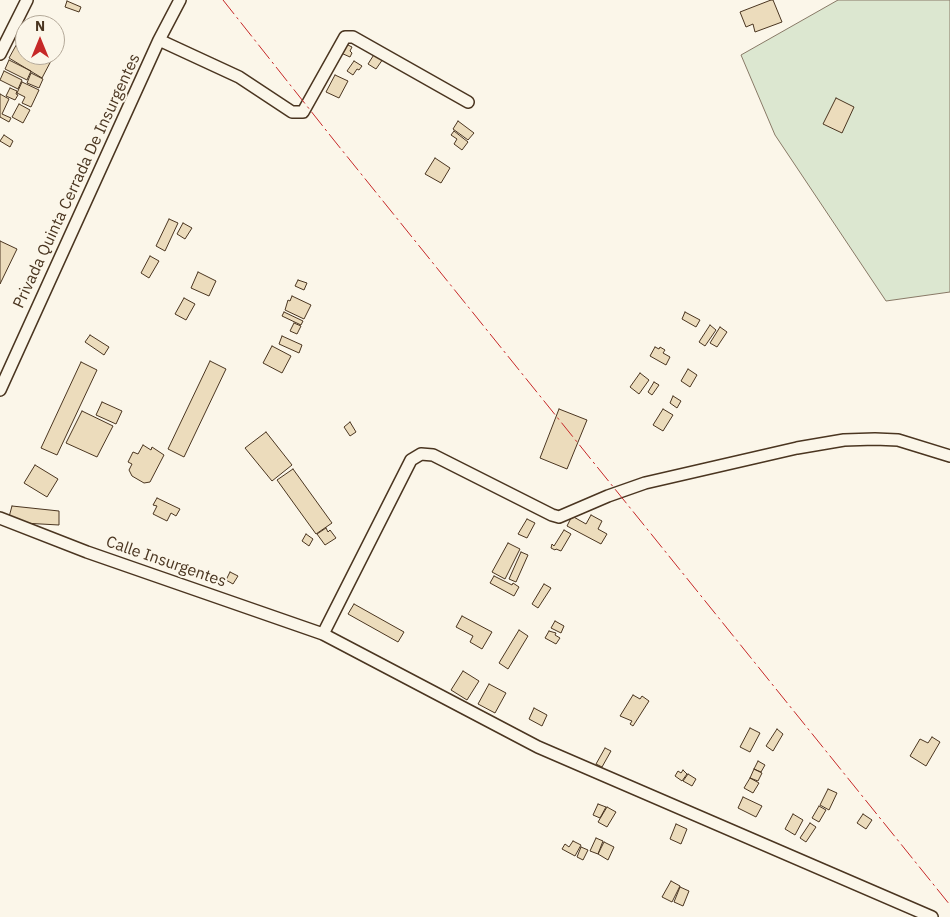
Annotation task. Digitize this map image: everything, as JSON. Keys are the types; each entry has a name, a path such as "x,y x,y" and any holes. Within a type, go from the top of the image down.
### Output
{"street":[{"path":"0,54 26,0"},
{"name":"Privada Quinta Cerrada De Insurgentes","path":"0,390 159,40 180,0"},
{"path":"159,40 239,77 292,112 303,112 344,37 353,37 468,102"},
{"path":"323,634 411,460 421,454 433,455 552,515 560,517 608,496 645,483 798,448 844,440 898,440 950,456"},
{"name":"Calle Insurgentes","path":"0,518 87,552 323,634 538,747 932,917"}],"green space":[{"path":"838,0 950,0 950,292 886,301 775,135 741,55"}],"building":[{"path":"773,0 782,22 755,32 753,24 746,27 740,12"},
{"path":"67,1 81,7 79,12 65,7"},
{"path":"346,44 352,47 350,57 341,53"},
{"path":"15,47 15,62 9,58"},
{"path":"375,53 383,59 376,69 368,64"},
{"path":"9,60 15,63 15,65 31,71 27,80 5,69"},
{"path":"354,61 362,66 353,75 347,71"},
{"path":"21,65 49,65 42,78"},
{"path":"4,71 22,80 18,89 0,80"},
{"path":"31,73 43,79 39,88 27,83"},
{"path":"335,75 348,81 339,98 326,92"},
{"path":"22,82 39,90 31,107 22,103 25,97 17,93"},
{"path":"10,88 17,91 16,94 18,95 15,100 6,96"},
{"path":"0,94 9,99 2,114 11,118 9,122 0,117"},
{"path":"836,98 854,107 842,133 823,124"},
{"path":"19,104 30,110 23,123 12,117"},
{"path":"458,121 474,133 468,140 453,129"},
{"path":"454,131 468,142 462,150 454,144 457,139 451,135"},
{"path":"4,135 13,141 10,147 0,141"},
{"path":"435,158 450,168 441,183 425,174"},
{"path":"169,219 178,223 165,251 156,246"},
{"path":"183,223 192,228 185,239 177,234"},
{"path":"0,241 17,249 0,284"},
{"path":"150,256 159,261 149,278 141,273"},
{"path":"198,272 216,281 209,296 191,288"},
{"path":"298,280 307,283 304,290 295,286"},
{"path":"292,296 311,305 304,319 285,310 288,300 290,301"},
{"path":"184,298 195,304 186,320 175,314"},
{"path":"284,312 303,321 301,325 282,316"},
{"path":"685,312 700,320 696,327 682,319"},
{"path":"294,323 301,326 297,334 290,331"},
{"path":"710,325 716,330 705,346 699,342"},
{"path":"720,327 727,332 717,347 710,343"},
{"path":"90,335 109,347 104,355 85,342"},
{"path":"282,336 302,345 299,353 279,344"},
{"path":"272,346 291,356 282,373 263,363"},
{"path":"655,347 665,350 663,353 670,357 666,365 650,356"},
{"path":"210,361 226,369 184,457 168,449"},
{"path":"81,362 97,370 57,455 41,448"},
{"path":"688,369 697,375 690,387 681,381"},
{"path":"640,373 649,380 639,394 630,387"},
{"path":"654,382 659,385 652,395 648,392"},
{"path":"673,396 681,401 677,408 670,403"},
{"path":"102,402 122,411 116,424 96,415"},
{"path":"559,409 587,420 567,469 540,458"},
{"path":"663,409 673,415 663,431 653,425"},
{"path":"82,411 113,426 97,457 66,443"},
{"path":"350,422 356,432 350,436 344,427"},
{"path":"266,432 292,465 272,481 245,448"},
{"path":"143,445 151,450 152,447 164,455 150,482 144,483 132,476 129,470 132,464 128,462 133,452 138,454"},
{"path":"35,465 58,479 47,497 24,483"},
{"path":"293,469 332,523 316,534 277,480"},
{"path":"157,498 180,509 176,516 171,513 167,521 153,514 157,506 153,505"},
{"path":"12,506 59,511 59,525 23,523 9,517"},
{"path":"591,515 602,521 598,529 607,534 601,544 567,526 572,516 586,524"},
{"path":"527,519 535,523 527,538 518,534"},
{"path":"326,528 336,538 325,545 317,534"},
{"path":"564,530 571,534 561,551 551,548 552,544 554,546"},
{"path":"306,534 313,539 309,546 302,541"},
{"path":"508,543 520,549 505,579 492,572"},
{"path":"521,552 528,555 516,582 509,579"},
{"path":"230,572 238,576 233,584 226,580"},
{"path":"494,576 519,587 514,596 490,583"},
{"path":"544,584 551,588 538,608 532,604"},
{"path":"354,604 404,632 398,642 348,614"},
{"path":"462,616 492,632 482,649 470,642 473,636 456,627"},
{"path":"555,621 564,626 561,633 551,628"},
{"path":"519,630 528,636 508,669 499,663"},
{"path":"549,631 556,633 555,635 560,638 556,644 545,638"},
{"path":"463,671 479,681 467,700 451,690"},
{"path":"489,684 506,693 495,713 478,704"},
{"path":"633,695 640,699 642,696 649,701 633,726 630,724 632,721 620,716"},
{"path":"534,708 547,715 542,726 529,719"},
{"path":"750,728 760,733 750,752 740,747"},
{"path":"777,729 783,734 773,751 766,746"},
{"path":"932,737 940,742 926,766 910,756 920,739 928,743"},
{"path":"605,748 611,751 602,767 596,764"},
{"path":"758,761 765,765 761,772 754,769"},
{"path":"754,769 762,773 758,781 750,778"},
{"path":"683,770 687,774 682,781 675,776 678,771 681,773"},
{"path":"688,774 696,779 692,786 683,781"},
{"path":"750,778 759,783 753,793 744,788"},
{"path":"828,789 837,793 829,810 820,805"},
{"path":"743,797 762,806 756,817 738,808"},
{"path":"598,804 606,807 600,818 593,815"},
{"path":"819,806 826,810 819,822 812,818"},
{"path":"607,807 616,812 607,827 598,822"},
{"path":"793,814 803,820 795,835 785,829"},
{"path":"863,814 872,820 866,829 857,823"},
{"path":"810,823 816,827 806,842 800,838"},
{"path":"676,824 687,829 681,844 670,839"},
{"path":"596,838 603,841 598,854 590,851"},
{"path":"573,841 581,845 575,856 562,849 565,844 569,847"},
{"path":"604,842 614,847 608,860 598,854"},
{"path":"581,847 588,850 583,860 577,857"},
{"path":"671,881 680,886 672,902 662,897"},
{"path":"680,887 689,891 683,906 674,902"}],"power":[{"path":"223,0 950,905"}]}
